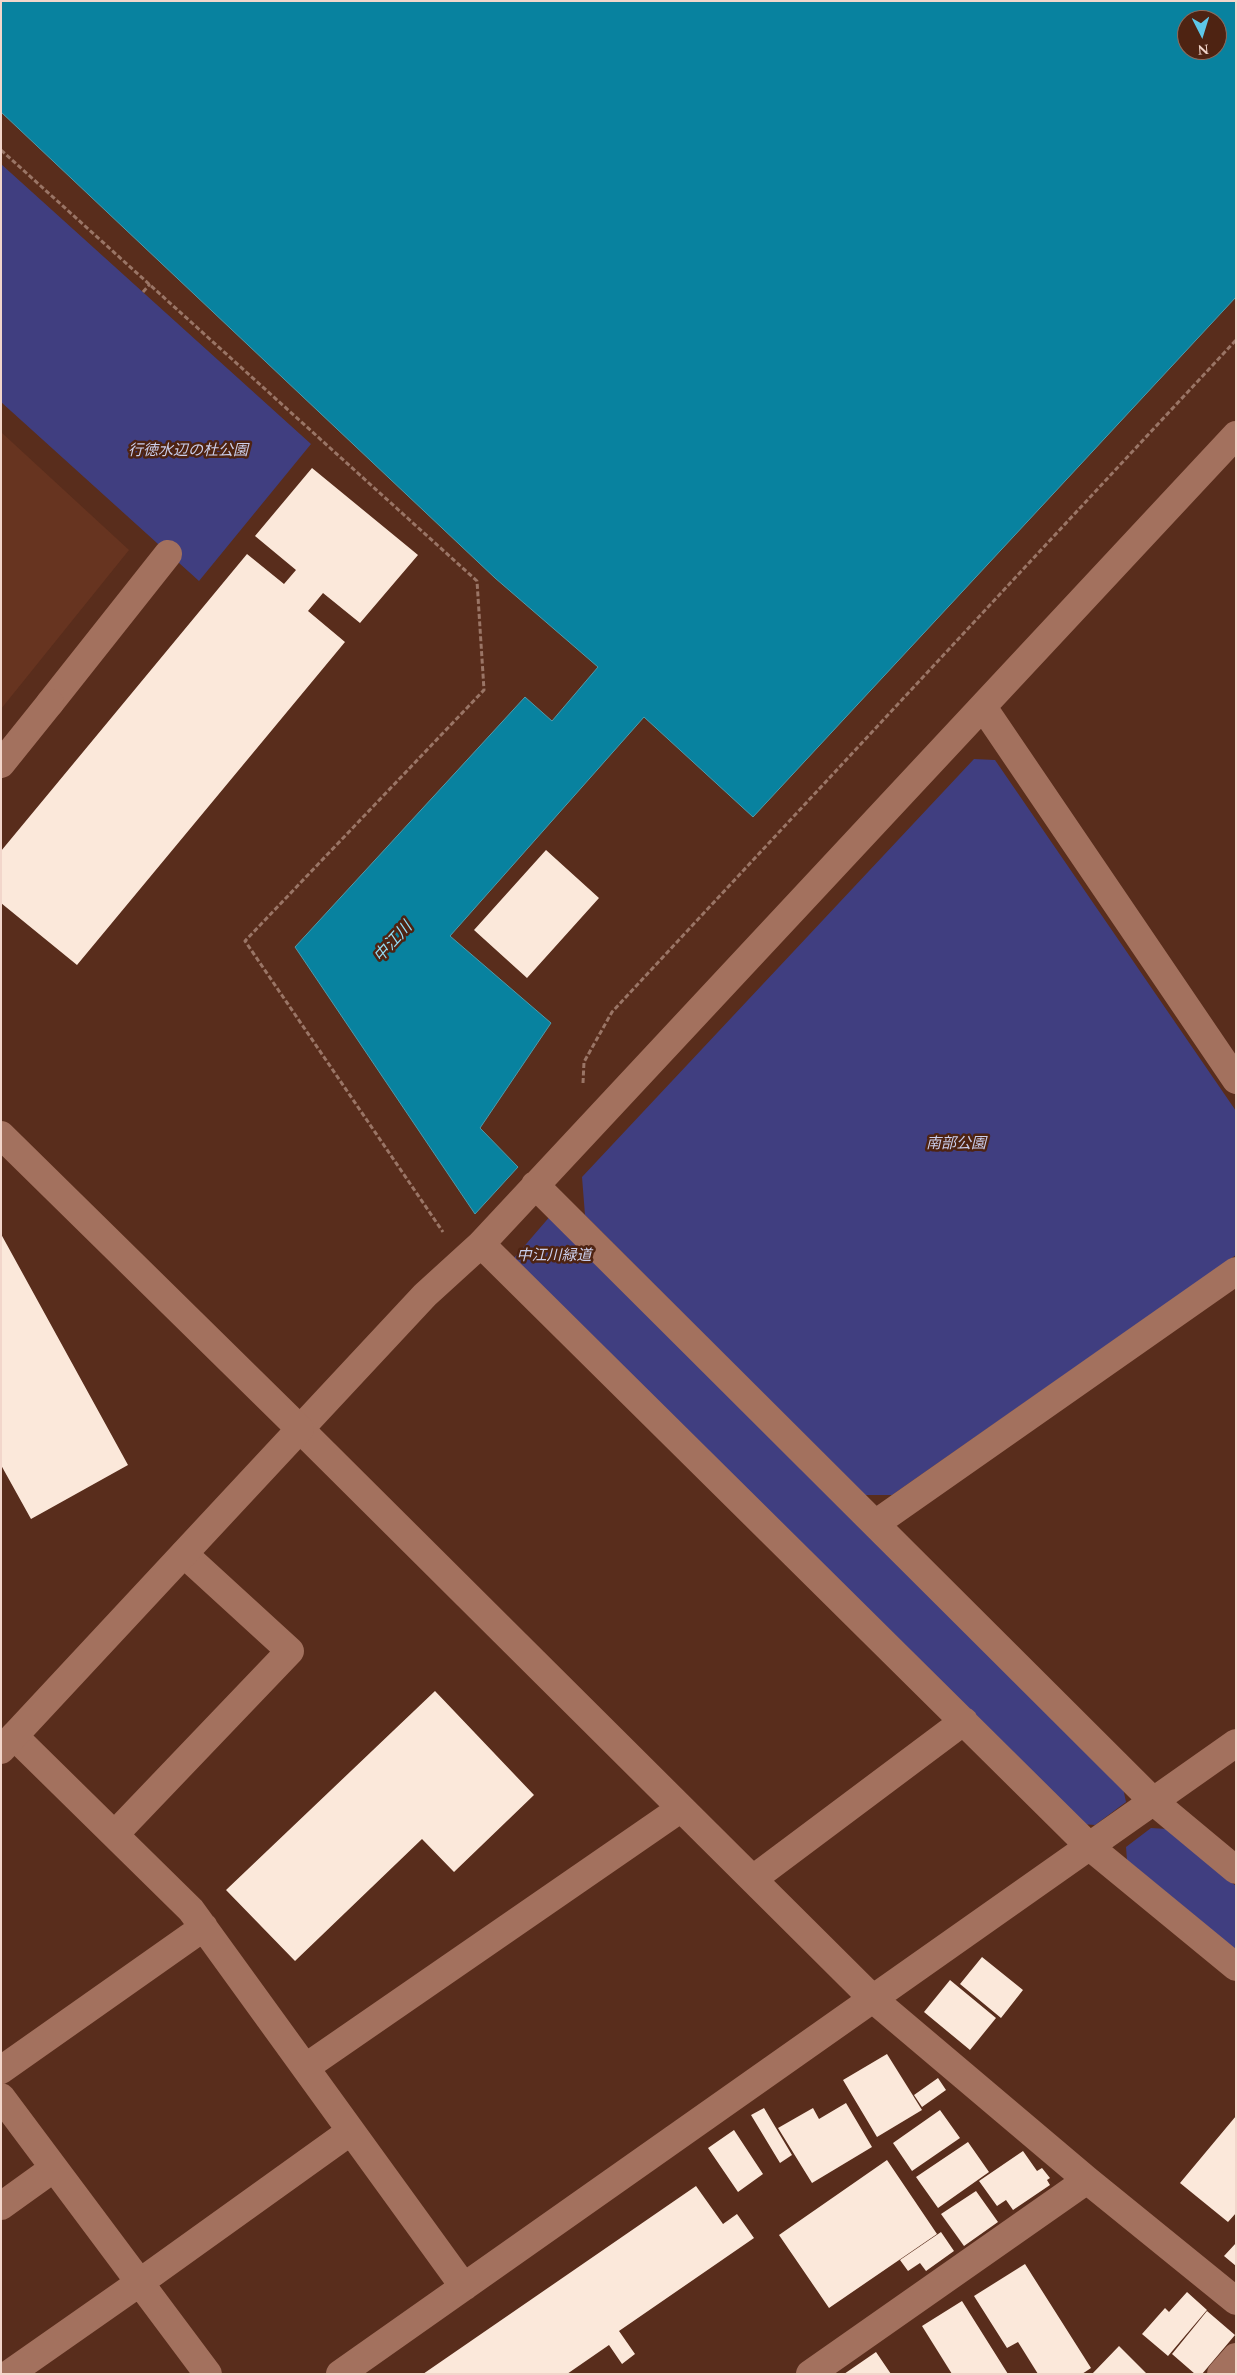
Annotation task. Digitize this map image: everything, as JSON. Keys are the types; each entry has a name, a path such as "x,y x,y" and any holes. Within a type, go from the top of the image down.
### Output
{"street":[{"path":"464,2288 191,1910 114,1834 8,1743 425,1295 472,1253 1236,435"},
{"path":"1,764 168,554"},
{"path":"982,707 1236,1080"},
{"path":"1,1135 300,1429 873,1999 1087,2180 1236,2301"},
{"path":"535,1184 1153,1801 1236,1870"},
{"path":"472,1253 964,1722 1090,1847 1236,1968"},
{"path":"875,1524 1236,1271"},
{"path":"114,1834 290,1651 184,1554"},
{"path":"753,1879 964,1722"},
{"path":"340,2374 1236,1743"},
{"path":"306,2067 680,1809"},
{"path":"1,2070 204,1928"},
{"path":"1,2097 208,2374"},
{"path":"8,2374 140,2283 351,2131"},
{"path":"1,2206 54,2168"},
{"path":"810,2374 1087,2180"},
{"path":"1221,2374 1236,2357"}],"path":[{"path":"1,150 477,581 484,690 246,941 472,1253"},
{"path":"143,292 150,284"},
{"path":"580,1136 584,1062 612,1012 1236,340"}],"shaded area":[{"path":"1,432 129,550 1,709"}],"green space":[{"name":"行徳水辺の杜公園","path":"1,164 311,444 199,581 1,402"},
{"name":"南部公園","path":"974,759 995,760 1236,1111 1236,1255 892,1495 864,1495 585,1215 582,1177"},
{"name":"中江川緑道","path":"552,1214 1123,1788 1126,1802 1095,1825 1082,1824 514,1258"},
{"path":"1151,1828 1167,1829 1236,1886 1236,1950 1127,1860 1126,1847"}],"water":[{"name":"中江川","path":"1,1 1236,1 1236,297 753,817 644,717 450,936 551,1023 480,1128 518,1167 475,1214 295,947 525,697 552,721 598,667 495,578 1,112"}],"building":[{"path":"312,468 418,555 360,623 323,593 308,611 345,642 77,965 1,903 1,851 247,554 284,584 296,570 255,536"},
{"path":"546,850 599,898 527,978 474,930"},
{"path":"1,1234 128,1465 31,1519 1,1465"},
{"path":"435,1691 534,1795 454,1872 422,1839 295,1961 226,1890"},
{"path":"982,1957 1023,1990 1001,2018 960,1984"},
{"path":"950,1980 996,2018 970,2050 924,2012"},
{"path":"887,2054 922,2110 877,2137 843,2080"},
{"path":"938,2078 946,2090 922,2107 914,2095"},
{"path":"846,2103 872,2147 812,2183 778,2128 813,2108 819,2119"},
{"path":"764,2108 792,2155 780,2163 751,2115"},
{"path":"940,2110 960,2138 912,2171 893,2143"},
{"path":"1236,2116 1236,2213 1228,2222 1180,2183"},
{"path":"734,2130 763,2174 738,2192 708,2148"},
{"path":"968,2142 989,2172 938,2208 916,2177"},
{"path":"1023,2151 1037,2171 1042,2168 1050,2178 1047,2180 1050,2185 1013,2210 1006,2200 997,2206 979,2181"},
{"path":"887,2160 937,2234 829,2308 779,2235"},
{"path":"696,2186 723,2224 737,2214 754,2238 619,2331 635,2354 622,2364 609,2345 567,2374 423,2374"},
{"path":"976,2191 998,2222 964,2246 941,2214"},
{"path":"941,2232 954,2251 926,2271 920,2263 908,2271 900,2260"},
{"path":"1236,2243 1236,2266 1224,2256"},
{"path":"1025,2264 1091,2368 1082,2374 1038,2374 1018,2342 1007,2348 974,2296"},
{"path":"1187,2292 1207,2310 1168,2356 1142,2334 1165,2308 1169,2312"},
{"path":"962,2301 1008,2374 952,2374 922,2326"},
{"path":"1207,2311 1235,2335 1202,2374 1195,2374 1172,2354"},
{"path":"1119,2346 1147,2374 1092,2374"},
{"path":"876,2352 891,2374 844,2374"}]}
